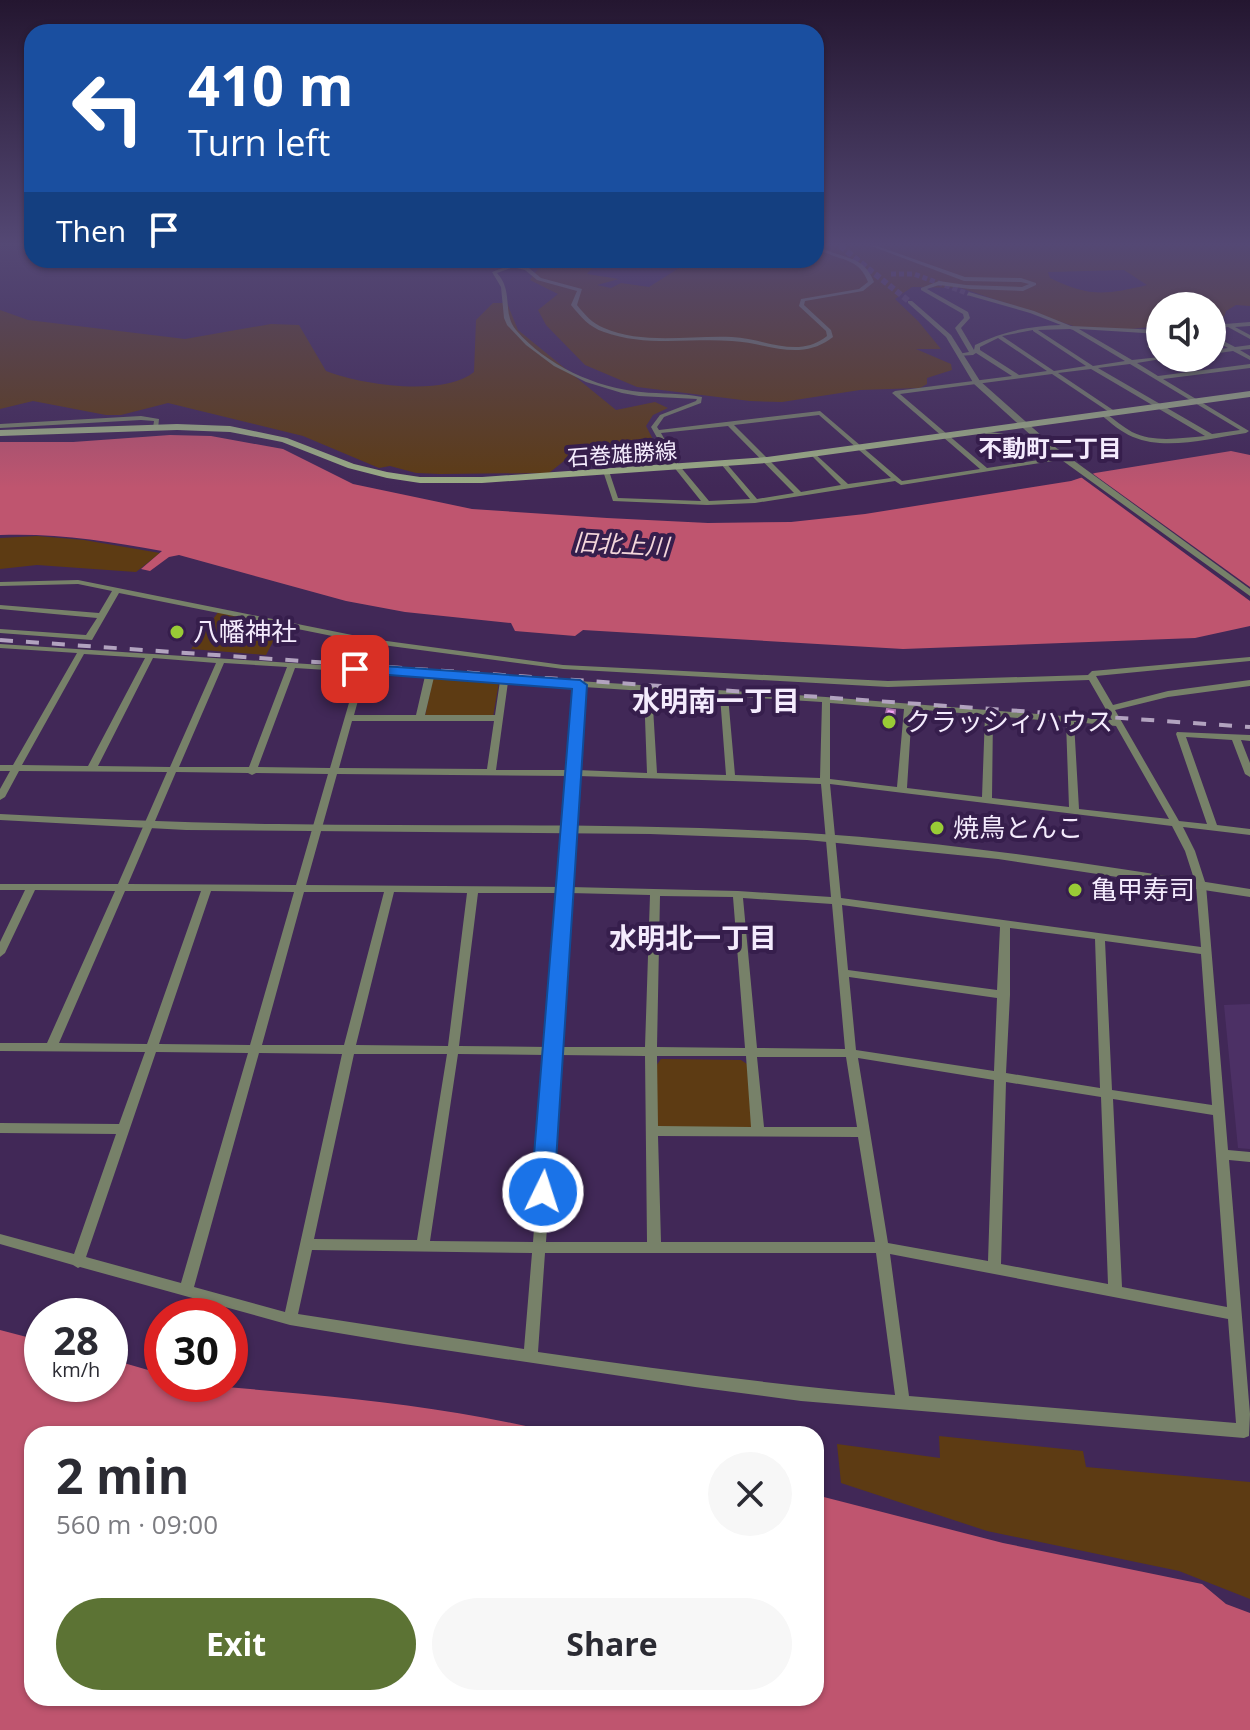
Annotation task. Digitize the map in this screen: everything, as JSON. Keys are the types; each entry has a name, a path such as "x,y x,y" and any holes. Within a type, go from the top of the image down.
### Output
{"main road":[{"name":"石巻雄勝線","path":"0,433 208,427 256,433 298,444 362,470 420,480 471,481 607,474 767,460 1250,394"}],"street":[{"path":"511,327 558,366 612,389 700,398 699,402 662,416 656,422 657,432 679,468 707,503"},
{"path":"602,327 655,341 735,339 794,348 818,345 830,337 825,327"},
{"path":"940,327 977,382 1048,446 1250,593"},
{"path":"959,327 973,354 960,355"},
{"path":"1069,327 1246,431 1210,436 1146,438 1132,434 1103,414"},
{"path":"1230,327 1250,337"},
{"path":"1035,330 1156,407 1210,436"},
{"path":"1018,377 977,351 977,346 998,336 1035,330 1146,332"},
{"path":"998,336 1114,413"},
{"path":"1226,345 1250,358"},
{"path":"1226,350 1250,347"},
{"path":"985,470 895,393 1146,360"},
{"path":"1158,378 1250,366"},
{"path":"657,432 820,413 901,483 1051,460 1020,438 984,431"},
{"path":"0,426 141,418 157,420 156,428"},
{"path":"729,423 799,494"},
{"path":"813,454 847,487"},
{"path":"724,464 755,501"},
{"path":"607,474 615,500 707,503 755,501 895,479"},
{"path":"0,584 78,582 372,641 563,667 888,684 1092,677 1092,674 1250,659"},
{"path":"0,631 89,638 117,590"},
{"path":"0,607 103,616"},
{"path":"186,1290 334,773 358,670 372,641"},
{"path":"1,648 826,700 1117,723"},
{"path":"0,797 82,651"},
{"path":"91,770 150,656"},
{"path":"51,1048 175,771 221,660"},
{"path":"252,772 292,666"},
{"path":"420,718 430,674"},
{"path":"0,1239 290,1319 695,1381 1244,1431 1201,885 1190,851 1176,823 1092,677"},
{"path":"491,772 504,680"},
{"path":"1109,709 1168,694 1250,683"},
{"path":"531,1355 580,685"},
{"path":"648,689 652,775"},
{"path":"724,694 731,778"},
{"path":"826,700 825,781 851,1053 903,1402"},
{"path":"902,789 908,708"},
{"path":"987,799 989,713"},
{"path":"349,718 499,718"},
{"path":"1070,721 1074,810"},
{"path":"1213,827 1180,734 1250,738"},
{"path":"1235,737 1250,774"},
{"path":"0,768 573,773 825,781 1250,832"},
{"path":"0,817 148,826 568,828 830,837 978,852 1250,893"},
{"path":"0,887 473,889 738,894 837,901 1206,951"},
{"path":"0,953 32,887"},
{"path":"78,1262 207,888"},
{"path":"290,1319 349,1049 390,889"},
{"path":"423,1246 453,1052 473,889"},
{"path":"654,1247 651,1054 655,893"},
{"path":"738,894 758,1132"},
{"path":"994,1269 1005,924"},
{"path":"1100,937 1115,1292"},
{"path":"844,973 1004,995"},
{"path":"0,1047 752,1055 851,1053 1219,1111"},
{"path":"0,1128 125,1129"},
{"path":"652,1131 864,1132"},
{"path":"1222,1154 1250,1157"},
{"path":"307,1244 539,1248 882,1247 1233,1314"}],"shaded area":[{"path":"0,327 84,327 185,339 255,327 300,327 326,371 360,381 423,386 460,380 474,372 476,327 517,327 616,410 655,402 668,408 653,415 646,426 660,453 569,457 549,473 416,473 390,466 379,468 303,436 168,403 121,415 33,401 0,409"},
{"path":"548,327 923,327 941,349 916,349 951,364 952,370 927,378 927,384 920,388 860,390 782,402 637,387 585,365"},
{"path":"1075,327 1146,327 1122,330 1076,327"},
{"path":"37,536 84,540 160,553 136,572 37,565 0,569 0,538"},
{"path":"219,611 275,624 268,635 276,636 266,655 191,649"},
{"path":"433,678 499,682 493,717 425,716"},
{"path":"1250,1004 1250,1149 1238,1148 1224,1005"},
{"path":"661,1059 741,1060 747,1064 753,1127 657,1129 656,1066"},
{"path":"939,1436 1083,1451 1086,1467 1250,1482 1250,1599 1179,1571 987,1531 841,1483 837,1444 940,1458"}],"water":[{"name":"旧北上川","path":"170,435 211,436 283,449 353,484 472,509 708,523 791,522 865,514 1071,481 1095,473 1231,451 1250,455 1250,626 1195,638 903,649 583,630 575,636 515,631 511,623 405,612 346,601 179,555 169,557 150,571 141,569 162,551 142,547 62,537 0,535 0,442 73,442"},
{"path":"0,1330 24,1336 24,1402 128,1402 128,1364 144,1369 144,1402 248,1402 248,1389 401,1405 524,1426 24,1426 24,1706 824,1706 824,1497 1003,1543 1202,1584 1226,1604 1250,1613 1250,1730 0,1730"}],"pier":[{"path":"1089,471 1250,587 1250,601 1078,475"}],"building":[{"path":"887,709 895,710 894,719 885,718"}],"railway":[{"path":"0,640 1250,727"}],"place":[{"name":"八幡神社","path":"177,632"},
{"name":"クラッシィハウス","path":"889,722"},
{"name":"焼鳥とんこ","path":"937,828"},
{"name":"亀甲寿司","path":"1075,890"}],"district":[{"name":"不動町二丁目","path":"1050,449"},
{"name":"水明南一丁目","path":"716,701"},
{"name":"水明北一丁目","path":"693,938"}],"route":[{"path":"355,669 580,685 543,1192"}]}
